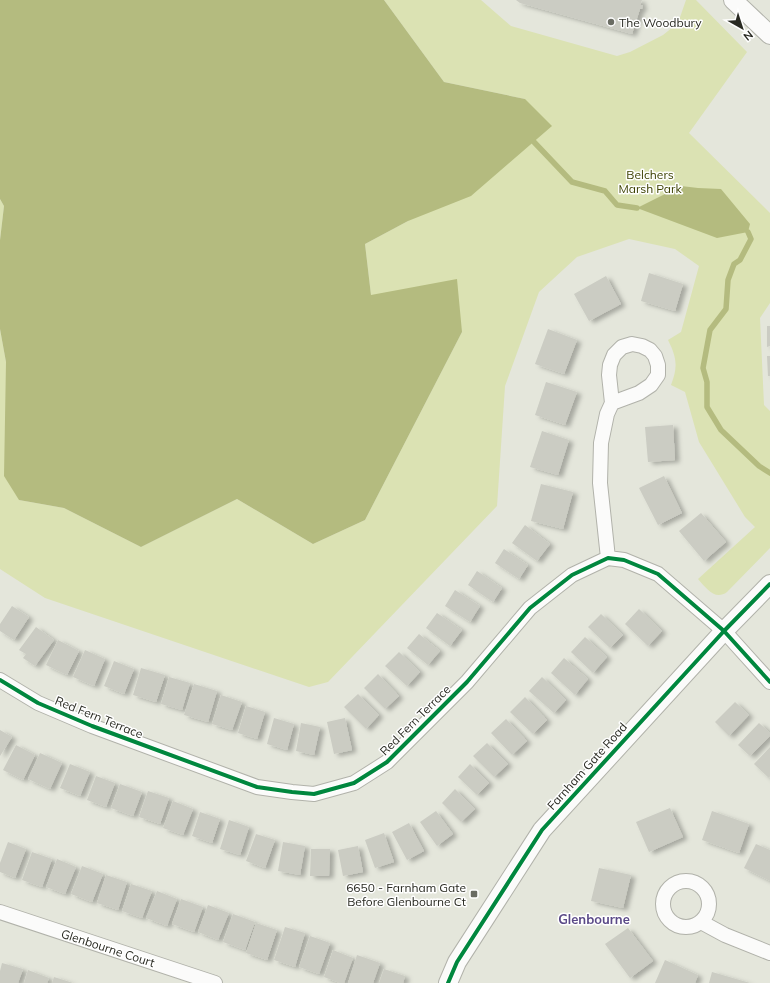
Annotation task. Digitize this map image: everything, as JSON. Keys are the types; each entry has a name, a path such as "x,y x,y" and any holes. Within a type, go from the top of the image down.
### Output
{"street":[{"path":"733,0 770,35"},
{"path":"612,403 607,414 601,443 600,483 608,558 624,560 658,574 724,631 770,682"},
{"name":"Red Fern Terrace","path":"0,680 38,703 85,723 250,785 314,794 354,783 387,762 467,682 530,608 572,575 608,558"},
{"name":"Farnham Gate Road","path":"448,983 457,962 542,830 724,631 770,584"},
{"name":"Glenbourne Court","path":"0,912 215,983"},
{"path":"701,922 726,935 770,953"}],"green space":[{"name":"Belchers Marsh Park","path":"384,0 481,0 511,26 617,56 630,52 663,35 678,23 686,0 696,0 747,52 689,133 770,213 770,303 760,318 764,405 770,411 770,548 727,592 723,594 719,595 711,592 698,579 755,527 745,517 699,442 685,392 671,385 675,373 676,362 668,340 681,332 699,266 675,249 629,239 577,257 539,292 505,386 497,506 328,682 309,687 45,598 0,569 0,329 6,362 19,500 64,508 141,547 237,499 313,544 365,520 462,332 371,295 365,244 408,221 525,99 444,82"},
{"path":"0,199 4,206 0,240"}],"shaded area":[{"path":"0,0 384,0 444,82 525,99 552,126 471,196 408,221 365,244 371,295 457,279 462,332 365,520 313,544 237,499 141,547 64,508 19,500 4,476 6,362 0,329 0,240 4,206 0,199"},
{"path":"681,186 721,189 750,224 748,232 717,238 637,208"}],"building":[{"name":"The Woodbury","path":"516,0 642,0 640,5 643,5 642,9 640,9 632,34 520,3"},
{"path":"649,273 683,284 675,311 641,301"},
{"path":"606,276 621,304 589,321 574,294"},
{"path":"767,326 770,326 770,346 767,347"},
{"path":"548,329 577,340 564,374 535,364"},
{"path":"767,356 770,356 770,376 768,376"},
{"path":"546,382 577,392 565,425 535,415"},
{"path":"673,425 675,460 648,462 645,427"},
{"path":"542,431 569,440 558,475 530,467"},
{"path":"664,476 682,513 658,525 639,488"},
{"path":"541,484 573,492 563,529 531,521"},
{"path":"701,513 726,542 704,561 679,531"},
{"path":"525,525 550,544 537,561 512,543"},
{"path":"504,549 528,565 519,579 495,563"},
{"path":"477,571 502,588 493,602 468,585"},
{"path":"455,590 480,606 470,622 445,606"},
{"path":"12,606 29,617 14,640 0,631 0,624"},
{"path":"639,609 662,631 648,646 625,624"},
{"path":"437,613 462,630 450,646 426,628"},
{"path":"601,614 623,635 610,648 588,627"},
{"path":"36,627 54,640 35,666 23,658 26,654 19,650"},
{"path":"419,634 440,651 428,665 407,648"},
{"path":"585,637 607,657 593,673 571,652"},
{"path":"58,640 79,651 67,675 46,665"},
{"path":"85,650 105,659 94,686 73,677"},
{"path":"399,652 420,672 407,686 385,666"},
{"path":"564,658 588,679 575,695 551,673"},
{"path":"114,661 134,669 124,694 104,686"},
{"path":"141,668 165,675 156,702 133,695"},
{"path":"378,674 399,696 385,709 364,688"},
{"path":"169,677 190,683 182,710 161,704"},
{"path":"542,677 566,700 554,713 529,691"},
{"path":"194,684 217,691 208,722 184,715"},
{"path":"358,694 379,715 366,729 344,707"},
{"path":"221,695 242,702 232,730 212,724"},
{"path":"525,697 547,720 533,734 510,712"},
{"path":"735,702 749,715 729,736 715,722"},
{"path":"246,706 265,712 257,739 238,733"},
{"path":"274,718 294,724 287,750 267,744"},
{"path":"345,718 352,750 334,754 327,722"},
{"path":"506,719 527,741 512,755 491,733"},
{"path":"301,723 320,727 314,755 296,751"},
{"path":"759,723 770,733 770,736 750,756 738,745"},
{"path":"0,730 12,737 0,756"},
{"path":"487,743 508,764 494,777 473,756"},
{"path":"16,745 35,755 23,780 3,770"},
{"path":"770,747 770,776 769,778 754,764"},
{"path":"40,753 62,763 50,789 28,779"},
{"path":"70,764 90,772 80,796 60,788"},
{"path":"470,764 489,783 477,795 458,777"},
{"path":"96,776 115,783 106,807 87,800"},
{"path":"120,784 142,792 133,816 111,808"},
{"path":"455,789 475,809 461,822 442,803"},
{"path":"148,791 169,798 160,824 139,817"},
{"path":"173,801 193,809 183,835 163,828"},
{"path":"670,808 683,837 649,852 636,822"},
{"path":"436,811 453,834 437,846 420,822"},
{"path":"712,811 749,824 739,853 702,840"},
{"path":"200,812 220,819 212,843 192,836"},
{"path":"229,820 249,827 240,855 220,849"},
{"path":"409,823 424,851 407,860 392,832"},
{"path":"384,833 394,862 375,868 365,840"},
{"path":"256,834 275,840 265,868 246,861"},
{"path":"8,842 26,849 15,878 0,872 0,863"},
{"path":"283,842 305,846 300,875 278,871"},
{"path":"756,844 770,850 770,881 744,868"},
{"path":"358,846 363,872 343,876 338,850"},
{"path":"311,849 330,849 329,876 310,876"},
{"path":"32,852 52,859 42,887 22,880"},
{"path":"57,859 76,867 65,894 46,887"},
{"path":"82,866 103,874 92,902 71,894"},
{"path":"599,868 631,875 623,908 591,901"},
{"path":"106,875 127,882 118,910 97,903"},
{"path":"131,884 152,891 142,918 122,911"},
{"path":"157,891 177,899 167,926 146,918"},
{"path":"181,899 203,907 194,932 172,924"},
{"path":"208,905 229,913 218,940 198,932"},
{"path":"233,914 255,922 245,950 223,942"},
{"path":"256,923 277,930 267,960 246,953"},
{"path":"285,927 305,933 295,967 274,960"},
{"path":"628,928 653,961 630,978 605,944"},
{"path":"310,936 330,943 319,974 299,967"},
{"path":"333,950 353,958 344,983 324,977"},
{"path":"357,955 380,963 373,983 348,983"},
{"path":"665,960 698,975 695,983 655,983"},
{"path":"2,963 23,969 18,983 0,983"},
{"path":"384,969 405,976 403,983 379,983"},
{"path":"28,970 49,978 47,983 24,983"},
{"path":"712,972 750,983 709,983"},
{"path":"54,977 73,983 52,983"}],"waterway":[{"path":"534,142 572,182 605,191 617,205 637,208"},
{"path":"748,232 751,239 740,260 734,264 728,280 726,309 710,330 703,368 707,382 707,407 721,430 759,466 770,473"}],"cycle path":[{"path":"0,680 38,703 92,726 257,787 314,794 354,783 387,762 467,682 530,608 572,575 608,558 624,560 658,574 724,631 770,682"},
{"path":"448,983 457,962 542,830 724,631 770,584"}],"place":[{"name":"The Woodbury","path":"611,22"},
{"name":"6650 - Farnham Gate Before Glenbourne Ct","path":"474,894"}],"district":[{"name":"Glenbourne","path":"594,919"}]}
